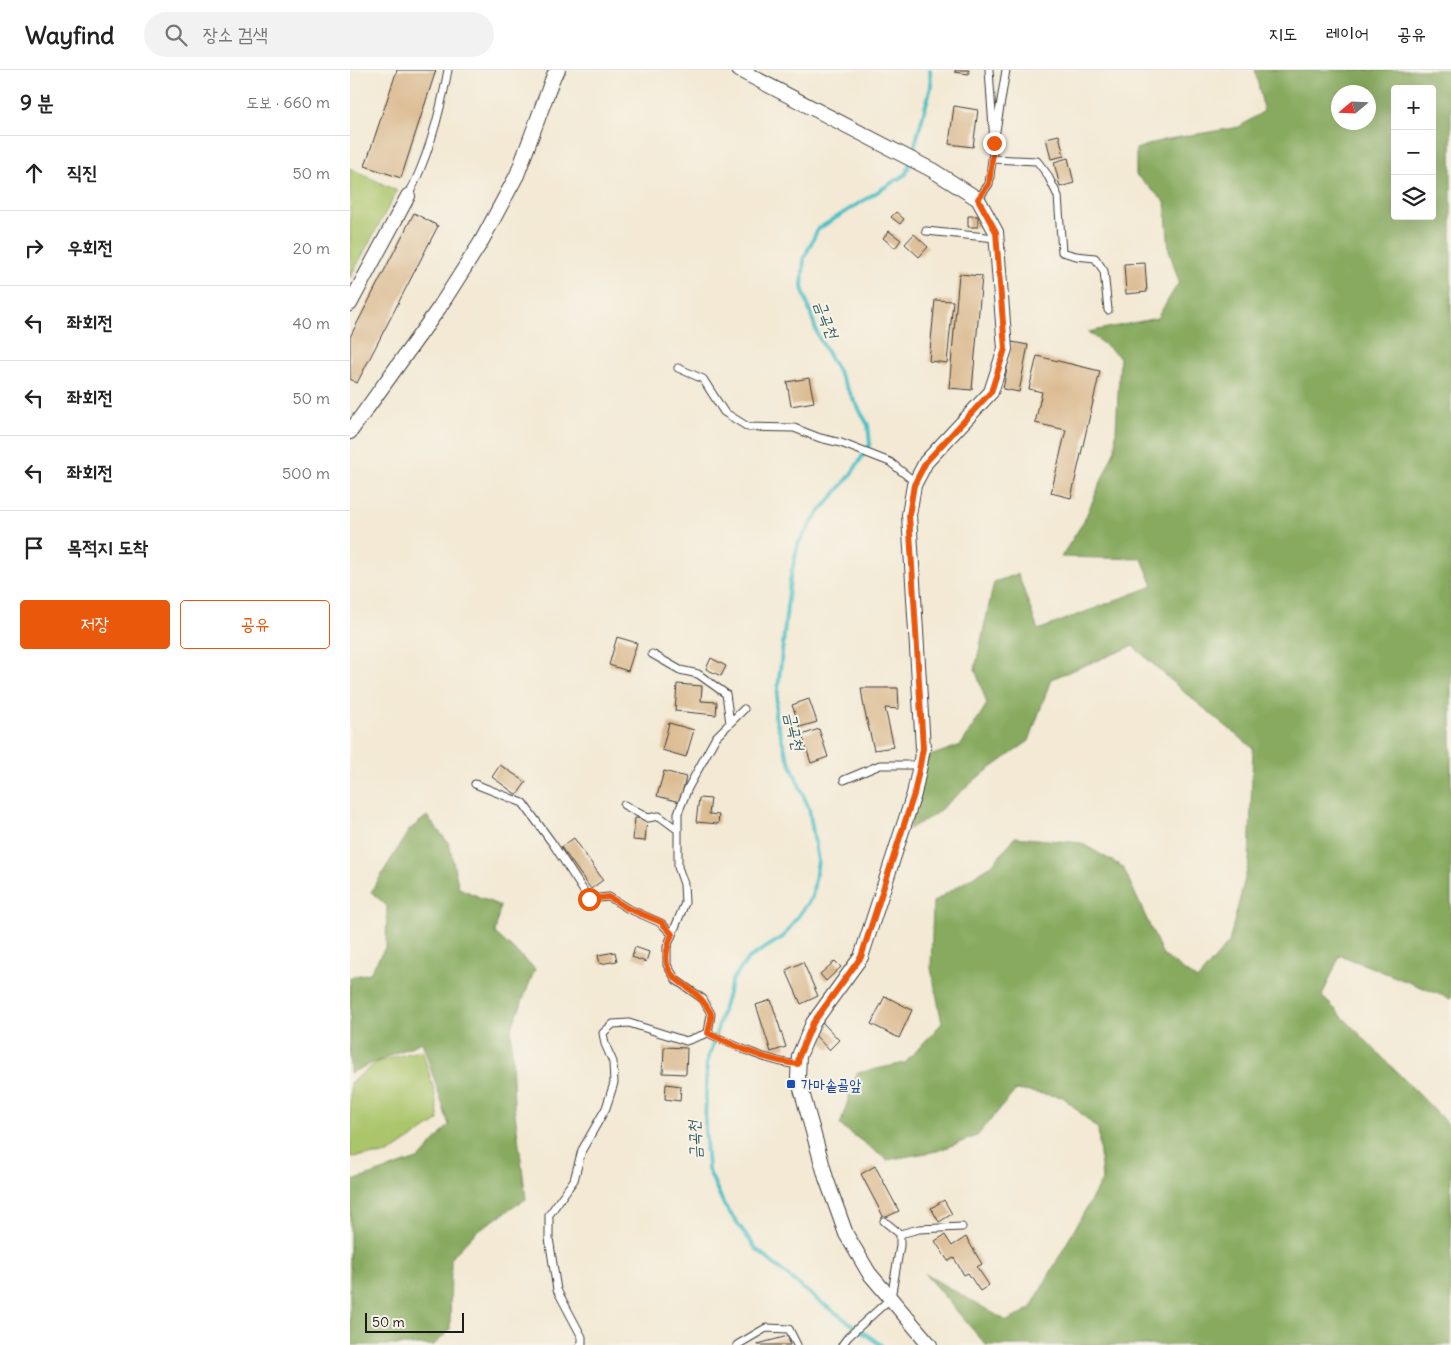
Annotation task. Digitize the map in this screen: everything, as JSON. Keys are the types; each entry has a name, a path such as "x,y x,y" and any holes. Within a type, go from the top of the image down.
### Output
{"street":[{"path":"350,432 439,308 481,242 517,175 554,75 558,70"},
{"path":"739,70 932,170 978,199 996,232 1005,349 991,392 926,462 915,482 909,515 923,748 914,794 861,957 813,1023 799,1056 798,1064 798,1078 823,1169 846,1234 869,1273 930,1345"},
{"path":"350,304 408,196"}],"lane":[{"path":"408,196 420,171 439,115 448,70"},
{"path":"989,70 994,143"},
{"path":"978,199 989,184 1006,70"},
{"path":"992,159 1036,161 1048,174 1058,196 1062,252 1095,258 1104,271 1108,310"},
{"path":"926,231 996,238"},
{"path":"678,368 703,379 724,412 748,427 794,428 820,438 841,443 890,462 915,482"},
{"path":"652,654 680,670 698,674 726,694 730,724"},
{"path":"708,1033 711,1014 703,999 676,980 667,965 667,947 685,903 684,884 678,867 678,813 688,788 716,737 744,710"},
{"path":"844,780 880,765 920,765"},
{"path":"475,784 523,803 589,899 609,897 627,908 661,922 672,934"},
{"path":"624,805 648,818 659,816 678,830"},
{"path":"580,1345 582,1344 582,1337 557,1290 549,1238 549,1215 574,1180 582,1150 606,1108 614,1083 613,1062 602,1033 613,1024 629,1023 686,1042 708,1033 779,1062 798,1064"},
{"path":"884,1221 900,1234"},
{"path":"900,1234 919,1229 962,1227"},
{"path":"842,1345 848,1337 891,1298 900,1246 900,1234"},
{"path":"737,1345 766,1328 789,1329 797,1345"}],"green space":[{"path":"1255,70 1451,70 1451,999 1340,955 1322,996 1451,1127 1451,1345 986,1345 925,1274 1007,1321 1030,1309 1102,1180 1098,1129 1063,1097 1016,1090 977,1136 937,1151 887,1160 840,1125 857,1073 905,1063 942,1023 931,968 933,902 993,864 1015,837 1081,843 1123,867 1163,955 1197,980 1229,942 1249,862 1253,748 1184,692 1133,646 1051,679 1029,741 977,778 934,815 909,829 927,757 961,745 987,704 975,669 994,582 1018,574 1038,630 1153,586 1142,559 1061,557 1084,521 1115,449 1120,357 1088,332 1157,318 1179,282 1169,250 1165,202 1136,175 1136,149 1163,140 1239,127 1264,111"},
{"path":"350,168 397,191 350,278"},
{"path":"427,816 449,844 459,888 500,906 495,933 535,969 511,1030 514,1105 526,1199 477,1231 451,1258 450,1330 434,1345 350,1345 350,1182 420,1158 449,1125 422,1042 350,1073 350,977 370,973 386,946 387,906 371,892 409,830"},
{"path":"422,1050 434,1090 439,1120 388,1154 350,1157 350,1083 377,1062"}],"building":[{"path":"397,70 436,70 401,178 365,166"},
{"path":"955,70 969,70 969,74 955,72"},
{"path":"954,106 978,110 973,147 949,144"},
{"path":"1059,135 1064,156 1051,159 1046,138"},
{"path":"1068,158 1074,183 1060,187 1054,162"},
{"path":"896,212 904,219 900,224 891,217"},
{"path":"414,213 438,226 357,383 350,379 350,337"},
{"path":"968,216 978,216 978,227 968,227"},
{"path":"889,231 901,240 895,248 883,238"},
{"path":"914,234 928,247 919,257 905,244"},
{"path":"1145,263 1147,292 1126,294 1124,264"},
{"path":"959,274 982,276 972,390 949,388"},
{"path":"935,300 953,301 947,363 929,361"},
{"path":"1012,342 1028,345 1019,392 1003,389"},
{"path":"1037,356 1100,371 1071,498 1051,493 1066,430 1035,423 1042,392 1029,389"},
{"path":"809,378 814,402 791,406 787,382"},
{"path":"617,637 637,643 628,671 609,665"},
{"path":"711,658 726,666 721,676 706,669"},
{"path":"677,684 702,686 701,701 717,702 716,715 675,711"},
{"path":"861,688 898,688 899,709 885,708 894,747 874,750"},
{"path":"809,699 817,722 800,727 792,705"},
{"path":"669,723 694,730 686,757 662,750"},
{"path":"819,729 828,757 811,763 802,735"},
{"path":"500,765 526,782 517,795 492,777"},
{"path":"664,771 686,777 680,802 657,796"},
{"path":"699,798 711,799 709,814 719,815 718,824 696,822"},
{"path":"635,818 647,819 645,841 633,840"},
{"path":"574,838 603,880 591,889 561,847"},
{"path":"635,947 649,952 646,962 632,957"},
{"path":"615,952 617,961 600,964 598,955"},
{"path":"835,961 841,967 826,981 820,974"},
{"path":"803,962 818,996 801,1004 786,970"},
{"path":"885,996 912,1010 899,1038 871,1024"},
{"path":"771,1000 786,1047 771,1052 756,1005"},
{"path":"823,1023 839,1040 829,1050 813,1033"},
{"path":"664,1047 687,1048 686,1074 663,1073"},
{"path":"666,1084 681,1086 680,1101 665,1099"},
{"path":"875,1166 899,1211 884,1218 861,1174"},
{"path":"944,1200 952,1214 939,1222 931,1208"},
{"path":"945,1235 952,1246 966,1237 982,1264 977,1267 989,1285 980,1291 968,1273 964,1275 954,1258 948,1261 935,1241"},
{"path":"788,1336 790,1345 758,1345 758,1344"}],"waterway":[{"name":"금곡천","path":"912,155 931,87 930,70"},
{"name":"금곡천","path":"881,1345 816,1299 757,1250 724,1205 708,1169 705,1126 707,1063 732,980 749,958 783,937 812,897 818,861 809,809 786,753 775,716 790,580 798,544 816,516 850,476 870,444 868,425 818,336 802,287 804,258 818,229 906,174 910,162"}],"place":[{"name":"가마솥골앞","path":"791,1084"}],"route":[{"path":"589,899 609,897 627,908 661,922 672,934 667,947 667,965 676,980 703,999 711,1014 708,1033 779,1062 798,1064 799,1056 813,1023 861,957 914,794 923,748 909,515 914,485 926,462 991,392 1005,349 996,232 978,199 989,184 994,143"}]}
